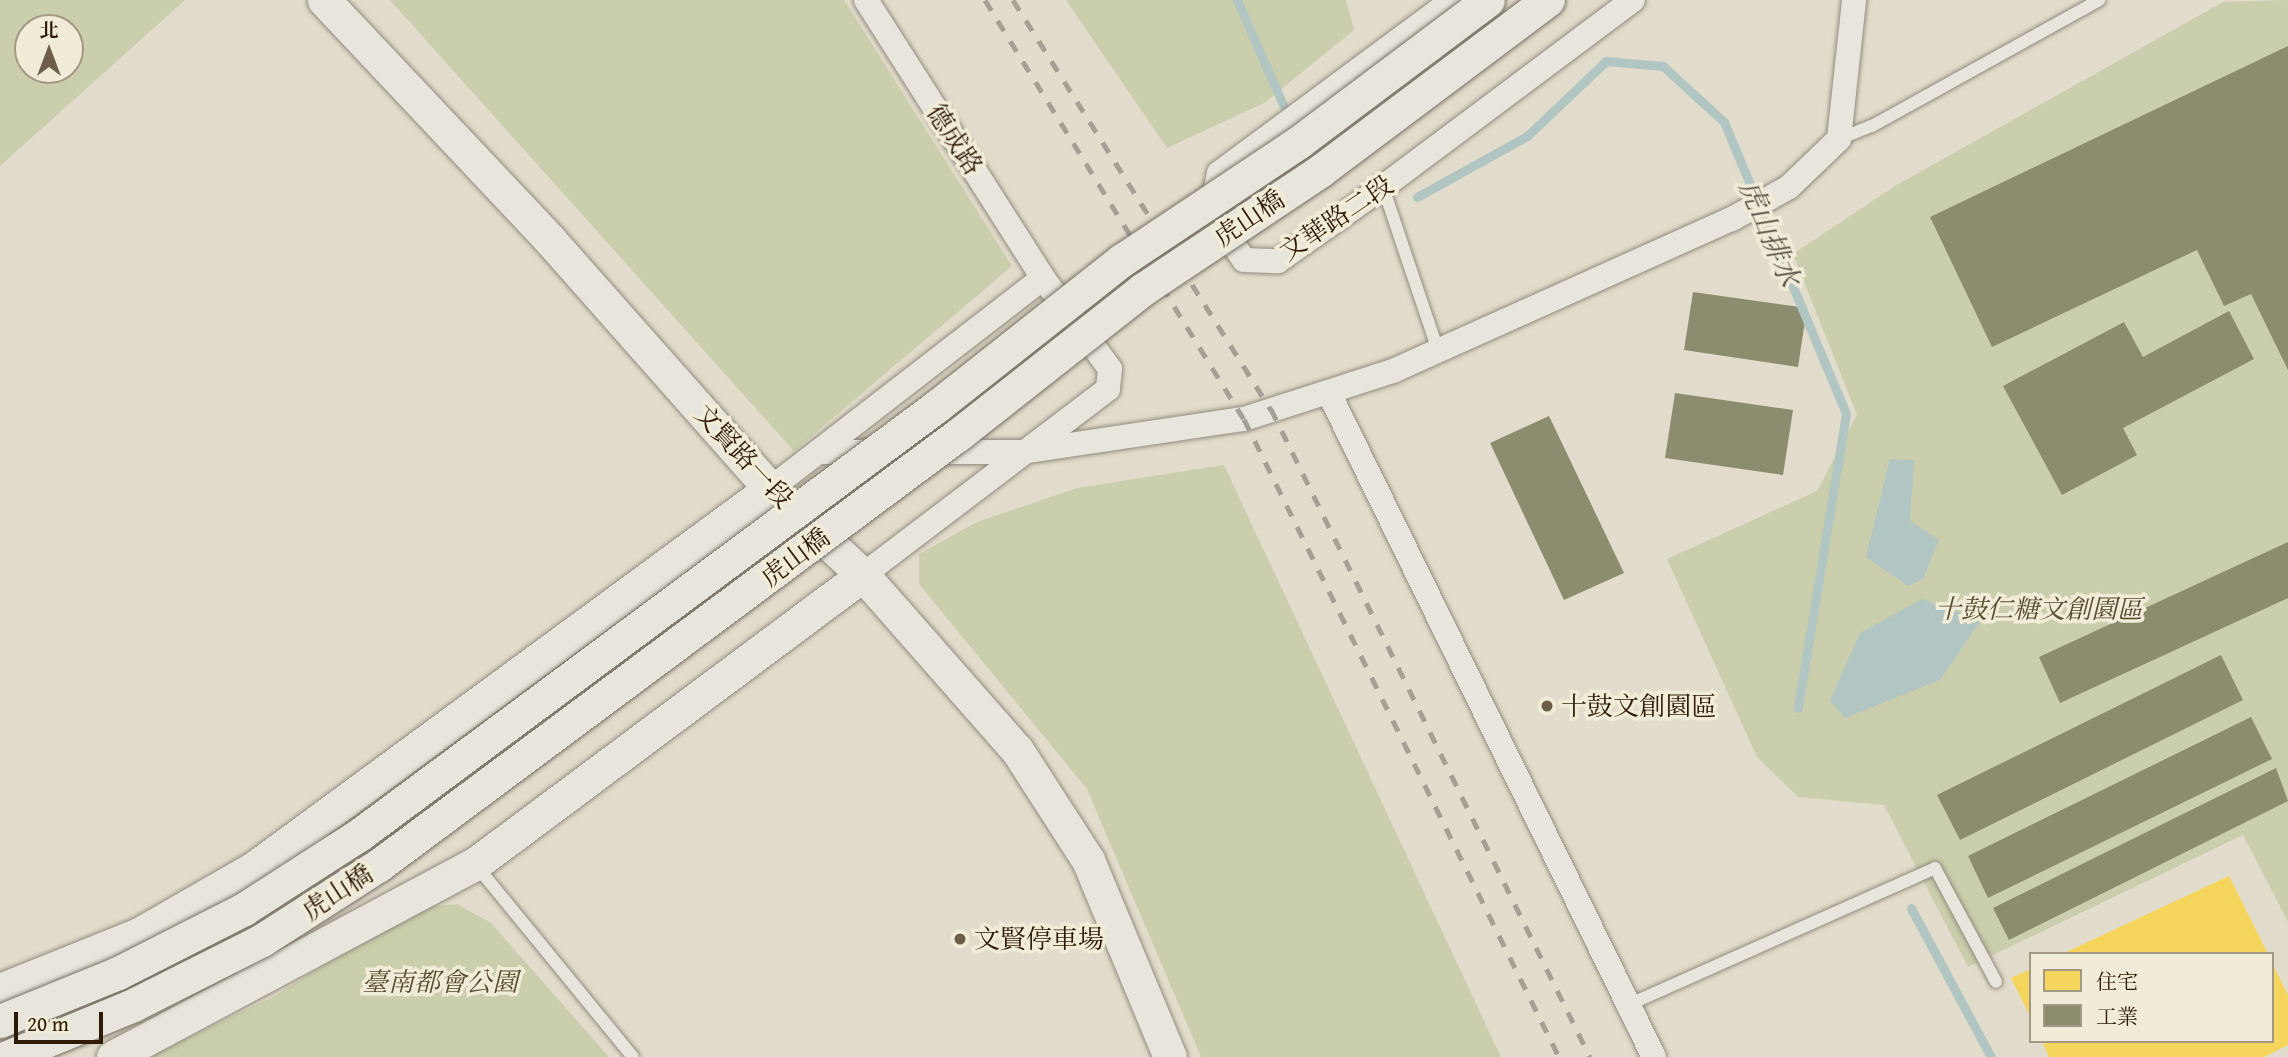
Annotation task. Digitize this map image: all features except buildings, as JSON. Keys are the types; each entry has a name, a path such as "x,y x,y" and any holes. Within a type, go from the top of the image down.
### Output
{"street":[{"name":"文賢路一段","path":"324,0 550,240 770,489 863,575 1017,750 1052,799 1088,860 1170,1057"},
{"name":"德成路","path":"866,0 1043,278"},
{"name":"文華路二段","path":"1453,0 1219,173 1211,212 1244,260 1278,261 1383,187 1633,0"},
{"name":"虎山橋","path":"0,1021 118,973 244,909 359,835 937,405 1122,260 1299,142 1488,0"},
{"name":"虎山橋","path":"7,1057 133,1005 262,940 379,865 959,434 1143,289 1320,171 1548,0"},
{"path":"818,452 1022,452 1244,419 1329,393 1438,350 1732,219 1789,187 1839,139 1854,0"},
{"path":"0,990 139,934 254,868 770,489 1043,278 1110,369 1108,389 475,864 113,1057"},
{"path":"1329,393 1654,1057"}],"lane":[{"path":"1839,139 1872,126 2099,0"},
{"path":"1383,187 1438,350"},
{"path":"475,864 633,1057"},
{"path":"1628,1005 1935,868 1996,982"}],"green space":[{"path":"0,0 185,0 0,166"},
{"path":"390,0 844,0 1012,266 794,451"},
{"path":"1066,0 1346,0 1354,30 1264,103 1167,148"},
{"name":"十鼓仁糖文創園區","path":"2288,0 2288,922 2243,835 1968,967 1884,805 1798,797 1757,757 1667,559 1817,491 1857,415 1793,254 1895,186 2223,2"},
{"path":"1224,465 1501,1057 1201,1057 1087,789 919,584 919,554 977,522 1077,488"},
{"name":"臺南都會公園","path":"457,904 491,923 609,1057 147,1057 275,996 410,909"}],"shaded area":[{"path":"1890,459 1914,460 1910,521 1939,540 1923,579 1908,586 1866,557"},
{"path":"1922,599 1981,620 1940,680 1845,718 1830,700 1860,633"}],"waterway":[{"name":"虎山排水","path":"1237,0 1283,105"},
{"name":"虎山排水","path":"1417,197 1527,136 1606,61 1663,66 1724,122 1846,414 1798,708"},
{"name":"虎山排水","path":"1911,908 1991,1057"}],"railway":[{"path":"985,0 1244,419 1559,1057"},
{"path":"1013,0 1271,409 1590,1057"}],"place":[{"name":"十鼓文創園區","path":"1547,706"},
{"name":"文賢停車場","path":"960,939"}]}
